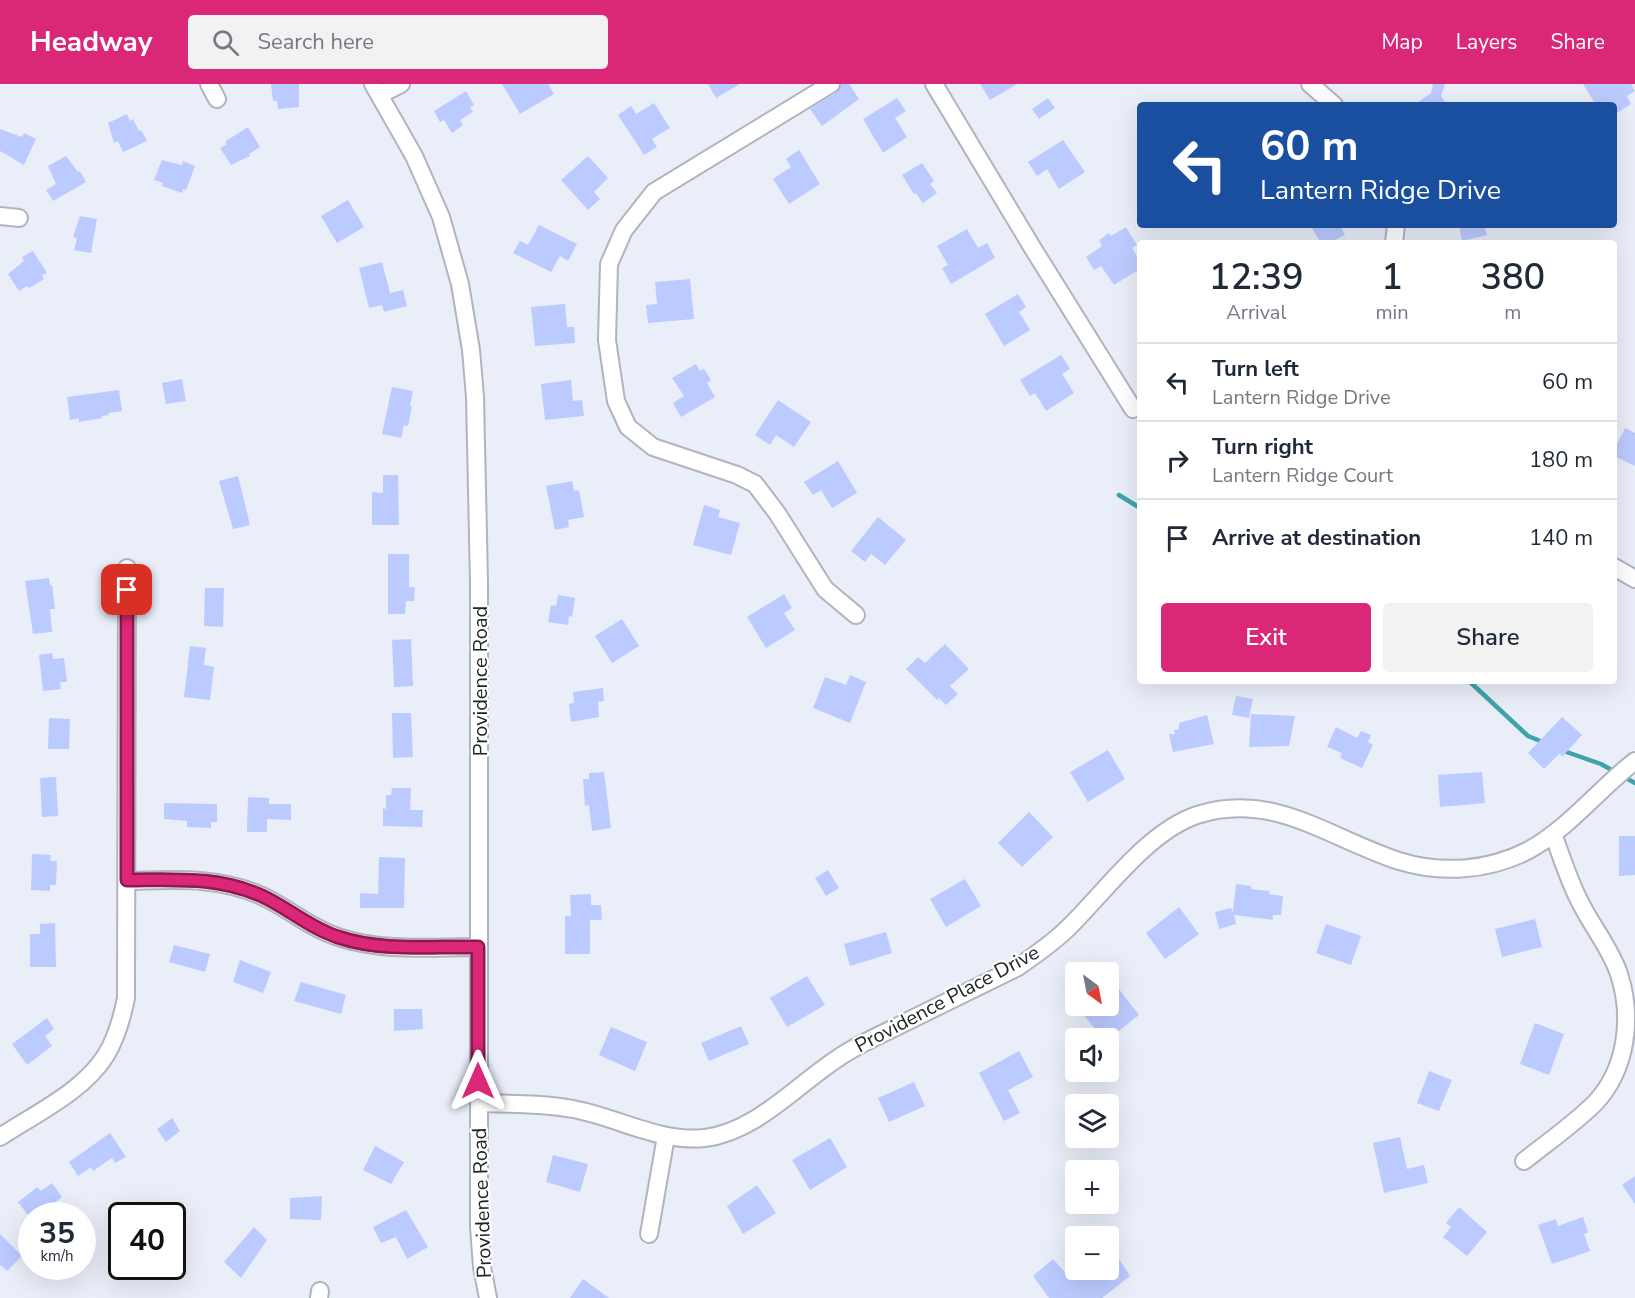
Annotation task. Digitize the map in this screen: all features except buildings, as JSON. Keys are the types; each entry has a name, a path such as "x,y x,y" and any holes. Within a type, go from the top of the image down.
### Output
{"street":[{"path":"377,89 401,84"},
{"path":"831,84 654,192 624,230 609,264 607,340 616,401 628,427 653,447 737,475 755,484 777,513 825,589 856,615"},
{"path":"934,84 1032,247 1133,408"},
{"path":"1310,84 1331,102"},
{"name":"Providence Road","path":"377,89 414,156 441,218 460,284 471,350 475,397 480,582 479,1227 482,1268 488,1298"},
{"path":"0,216 19,218"},
{"path":"0,1137 80,1084 106,1054 120,1027 126,998 127,568"},
{"path":"1617,569 1635,579"},
{"name":"Providence Place Drive","path":"478,1103 538,1104 572,1108 666,1136 705,1138 741,1127 852,1050 1018,967 1067,930 1152,841 1172,827 1197,815 1232,808 1271,811 1295,818 1398,860 1443,869 1472,868 1527,851 1553,834 1613,778 1635,761"},
{"path":"1524,1161 1595,1102 1615,1071 1626,1033 1626,1004 1619,974 1577,897 1553,834"},
{"path":"127,880 198,880 232,885 264,897 318,929 361,943 390,946 478,947"},
{"path":"649,1234 666,1136"}],"waterway":[{"path":"1119,495 1137,506"},
{"path":"1472,684 1528,736 1545,743"},
{"path":"1561,750 1601,764 1635,783"}],"route":[{"path":"127,590 127,880 198,880 232,885 264,897 318,929 339,938 361,943 390,946 478,947 478,1081"}]}
